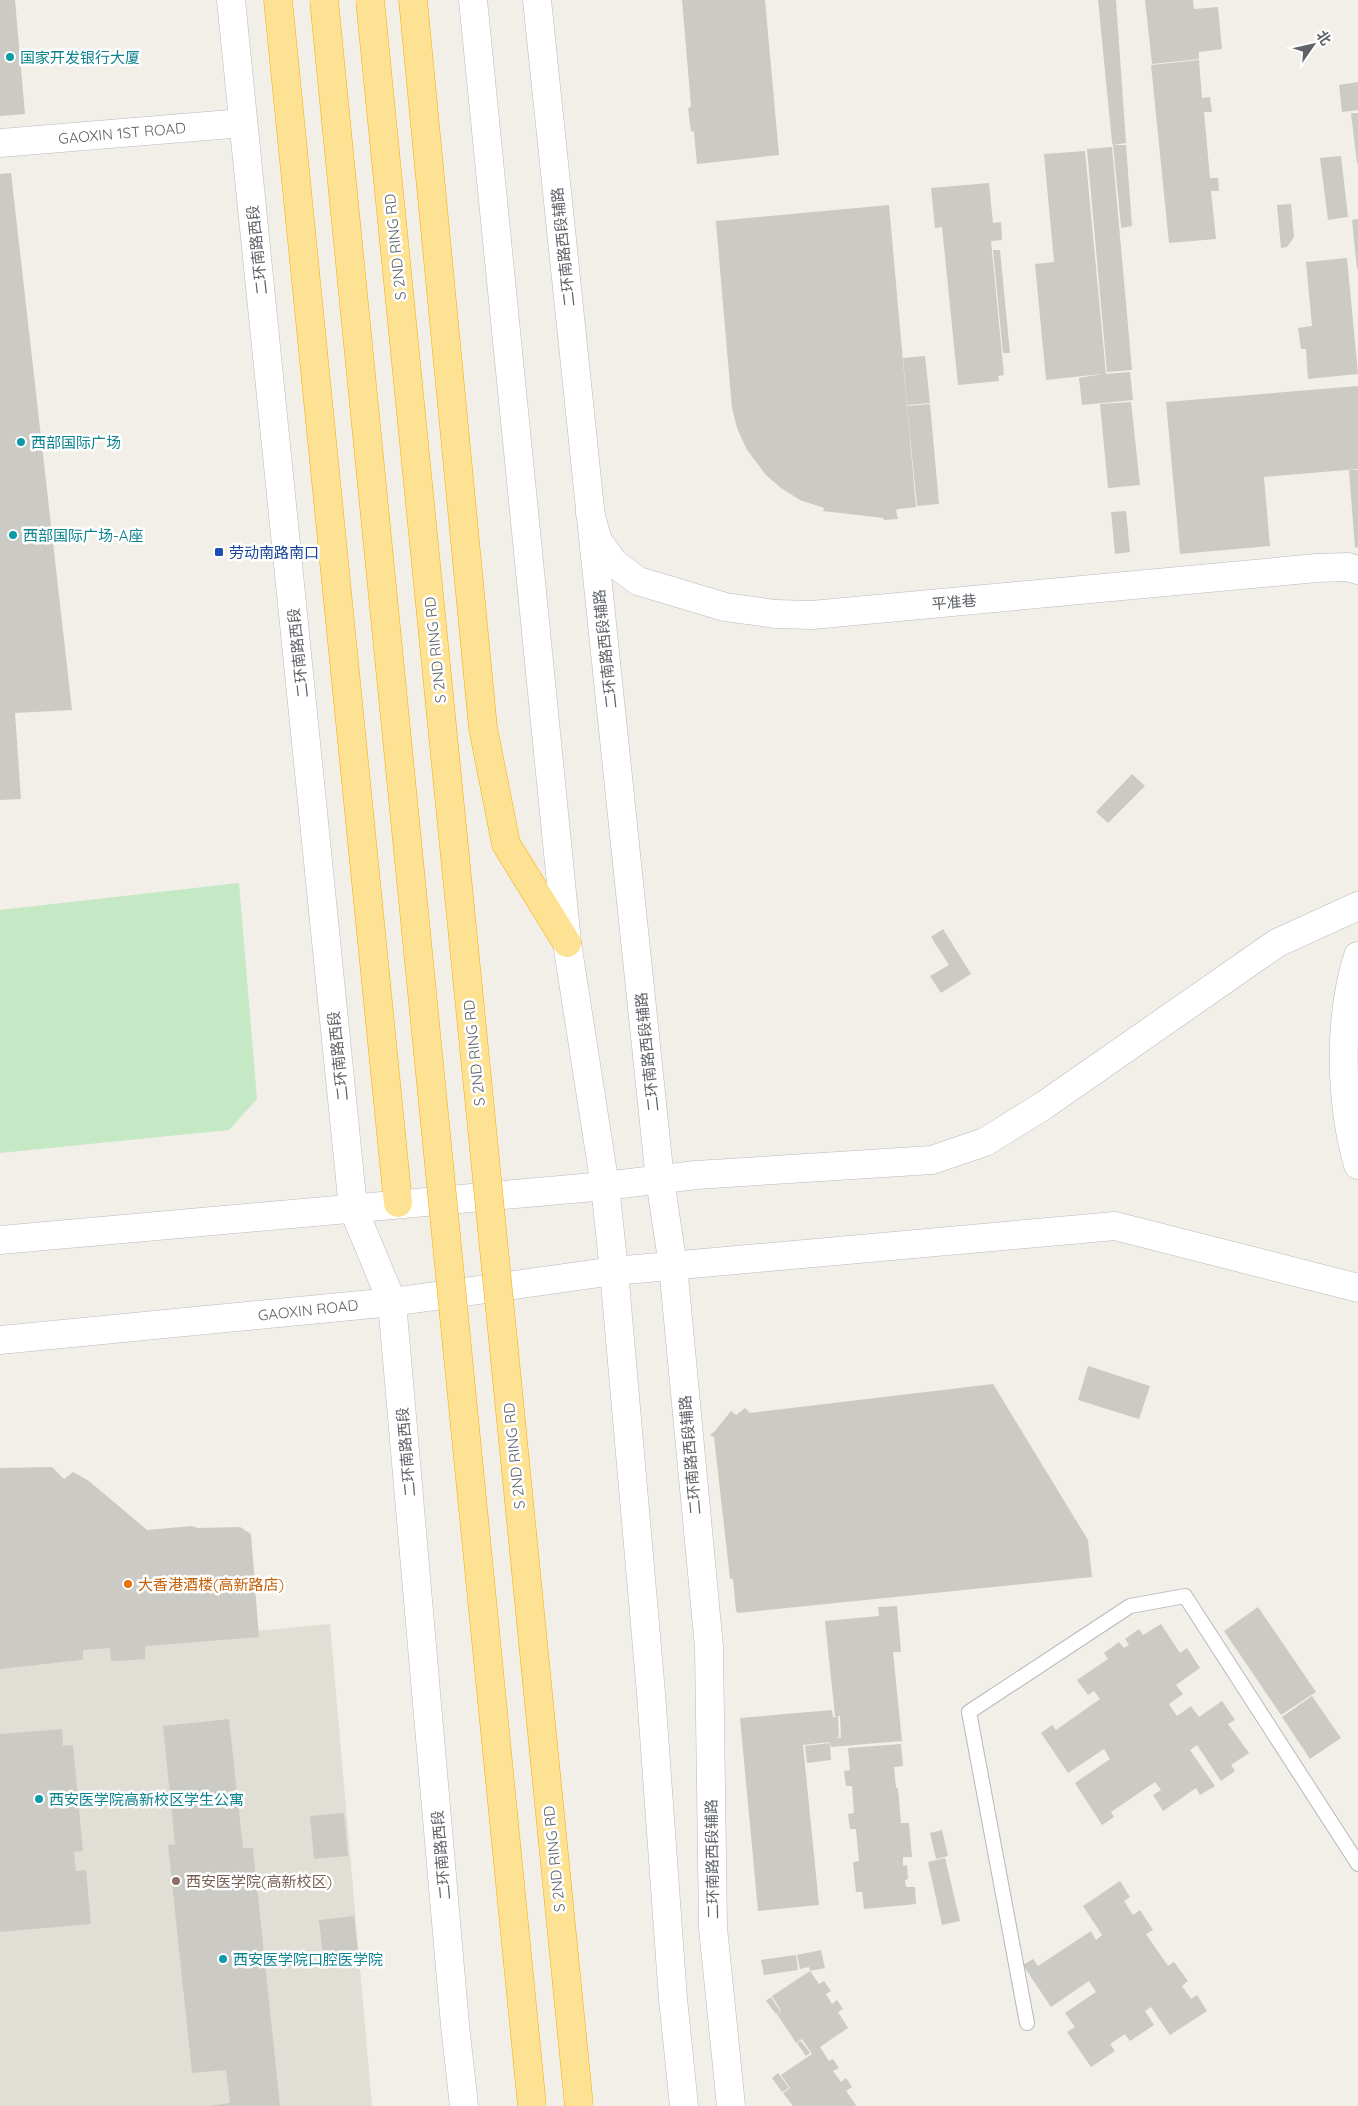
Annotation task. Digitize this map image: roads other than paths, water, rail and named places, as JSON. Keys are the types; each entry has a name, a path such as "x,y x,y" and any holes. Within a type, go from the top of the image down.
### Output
{"highway":[{"path":"278,0 398,1204"},
{"path":"324,0 532,2106"},
{"name":"S 2ND RING RD","path":"370,0 578,2106"},
{"path":"413,0 428,134 483,728 506,844 566,943"}],"main road":[{"name":"二环南路西段","path":"231,0 353,1208 392,1302 455,2025 464,2106"},
{"path":"473,0 566,943 605,1186 614,1271 650,1693 673,1999 684,2106"},
{"name":"二环南路西段辅路","path":"537,0 660,1180 673,1266 708,1647 713,1928 731,2106"},
{"name":"GAOXIN 1ST ROAD","path":"0,144 243,123"},
{"name":"平准巷","path":"590,513 598,540 614,563 638,581 725,607 775,614 812,615 1317,568 1348,567 1358,570"},
{"path":"0,1240 605,1186 696,1175 932,1160 985,1142 1043,1106 1277,944 1358,906"},
{"path":"1358,956 1346,1009 1343,1058 1349,1116 1358,1166"},
{"name":"GAOXIN ROAD","path":"0,1340 392,1302 614,1271 1115,1226 1358,1288"}],"lane":[{"path":"1027,2023 969,1712 1130,1606 1185,1596 1358,1864"}],"place":[{"name":"国家开发银行大厦","path":"10,57"},
{"name":"西部国际广场","path":"21,442"},
{"name":"西部国际广场-A座","path":"13,535"},
{"name":"劳动南路南口","path":"219,552"},
{"name":"大香港酒楼(高新路店)","path":"128,1584"},
{"name":"西安医学院高新校区学生公寓","path":"39,1799"},
{"name":"西安医学院(高新校区)","path":"176,1881"},
{"name":"西安医学院口腔医学院","path":"223,1959"}]}
